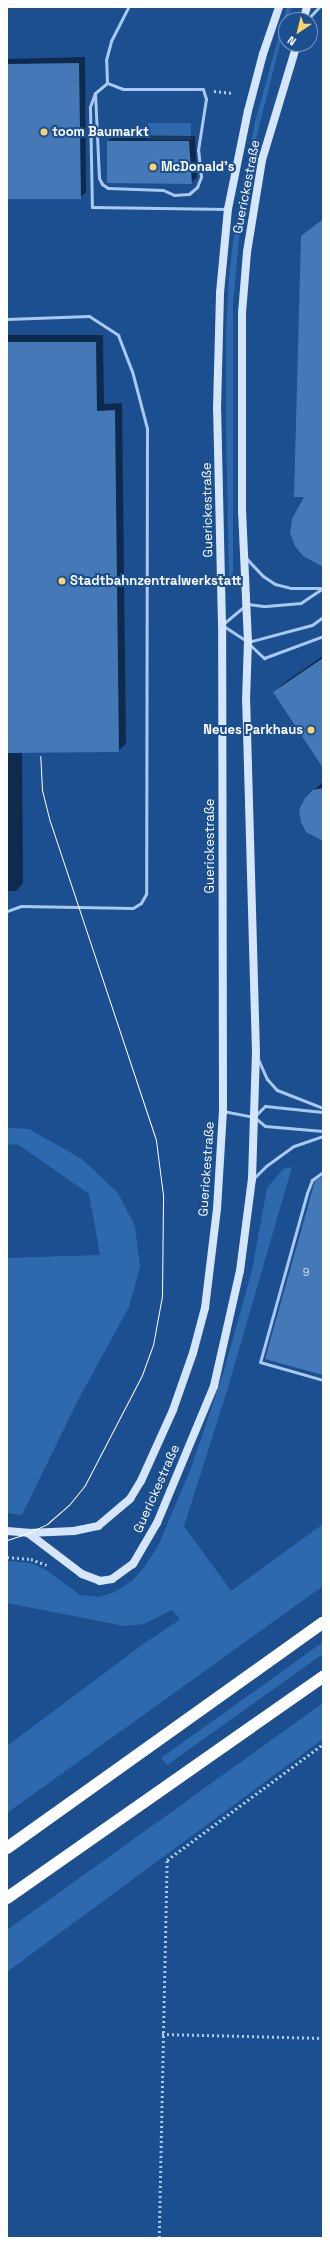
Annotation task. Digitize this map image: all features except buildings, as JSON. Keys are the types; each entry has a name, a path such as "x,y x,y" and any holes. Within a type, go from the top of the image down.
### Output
{"highway":[{"path":"7,1848 323,1623"},
{"path":"7,1898 323,1677"}],"main road":[{"name":"Guerickestraße","path":"28,1533 74,1531 98,1526 130,1499 141,1481 173,1410 193,1353 205,1308 217,1209 223,1110 222,625 217,409 220,293 228,209 248,111 263,54 279,7"},
{"name":"Guerickestraße","path":"28,1533 82,1574 100,1581 112,1579 132,1564 157,1524 214,1386 240,1271 252,1179 256,1053 246,701 248,642 242,512 242,313 247,252 262,160 295,52"},
{"path":"7,1531 28,1533"}],"lane":[{"path":"107,83 106,60 111,41 128,7"},
{"path":"95,93 99,178 102,184 108,188 163,190 174,195 189,194 197,187 201,177 198,150 206,99 203,89 123,89 107,83"},
{"path":"107,83 95,93 90,116 92,207 228,209"},
{"path":"7,319 89,316 118,335 132,371 147,428 147,436 146,894 141,903 133,908 21,906 7,911"},
{"path":"245,556 263,576 275,584 290,588 323,588"},
{"path":"323,588 301,603 263,606 247,604 222,625 248,642 264,658 323,636"},
{"path":"248,642 312,625 323,617"},
{"path":"256,1053 267,1079 277,1090 323,1108"},
{"path":"254,1116 265,1106 323,1112"},
{"path":"223,1110 254,1116 265,1126 323,1131"},
{"path":"252,1179 266,1166 294,1146 323,1136"},
{"path":"323,1172 312,1180 307,1193 260,1362 323,1380"}],"path":[{"path":"203,89 233,93"},
{"path":"7,1557 31,1559 48,1565"},
{"path":"159,2238 162,2034 167,1860 323,1744"},
{"path":"162,2034 323,2038"}],"shaded area":[{"path":"287,7 292,7 290,12 286,12"},
{"path":"278,39 278,52 257,135 239,238 233,305 233,582 229,582 226,331 229,276 236,218 255,122"},
{"path":"148,123 191,123 191,140 148,140"},
{"path":"7,1128 29,1129 82,1159 118,1193 135,1226 140,1267 129,1307 78,1400 22,1515 7,1513 7,1258 100,1255 89,1194 19,1145 7,1144"},
{"path":"292,1167 227,1391 184,1526 231,1591 323,1524 323,1586 7,1813 7,1746 146,1642 178,1621 179,1618 172,1610 144,1624 124,1626 7,1603 7,1561 31,1563 46,1570 80,1595 99,1597 114,1592 132,1581 144,1567 158,1546 191,1468 223,1374 252,1270 267,1188 283,1169"},
{"path":"323,1642 323,1654 167,1765 161,1758"},
{"path":"323,1703 323,1739 7,1972 7,1930"}],"tram line":[{"path":"7,1540 28,1533 47,1524 69,1505 85,1485 142,1375 153,1345 162,1296 163,1195 156,1140 50,822 42,789 40,756"}],"place":[{"name":"toom Baumarkt","path":"44,132"},
{"name":"McDonald's","path":"153,167"},
{"name":"Stadtbahnzentralwerkstatt","path":"62,581"},
{"name":"Neues Parkhaus","path":"311,730"}]}
